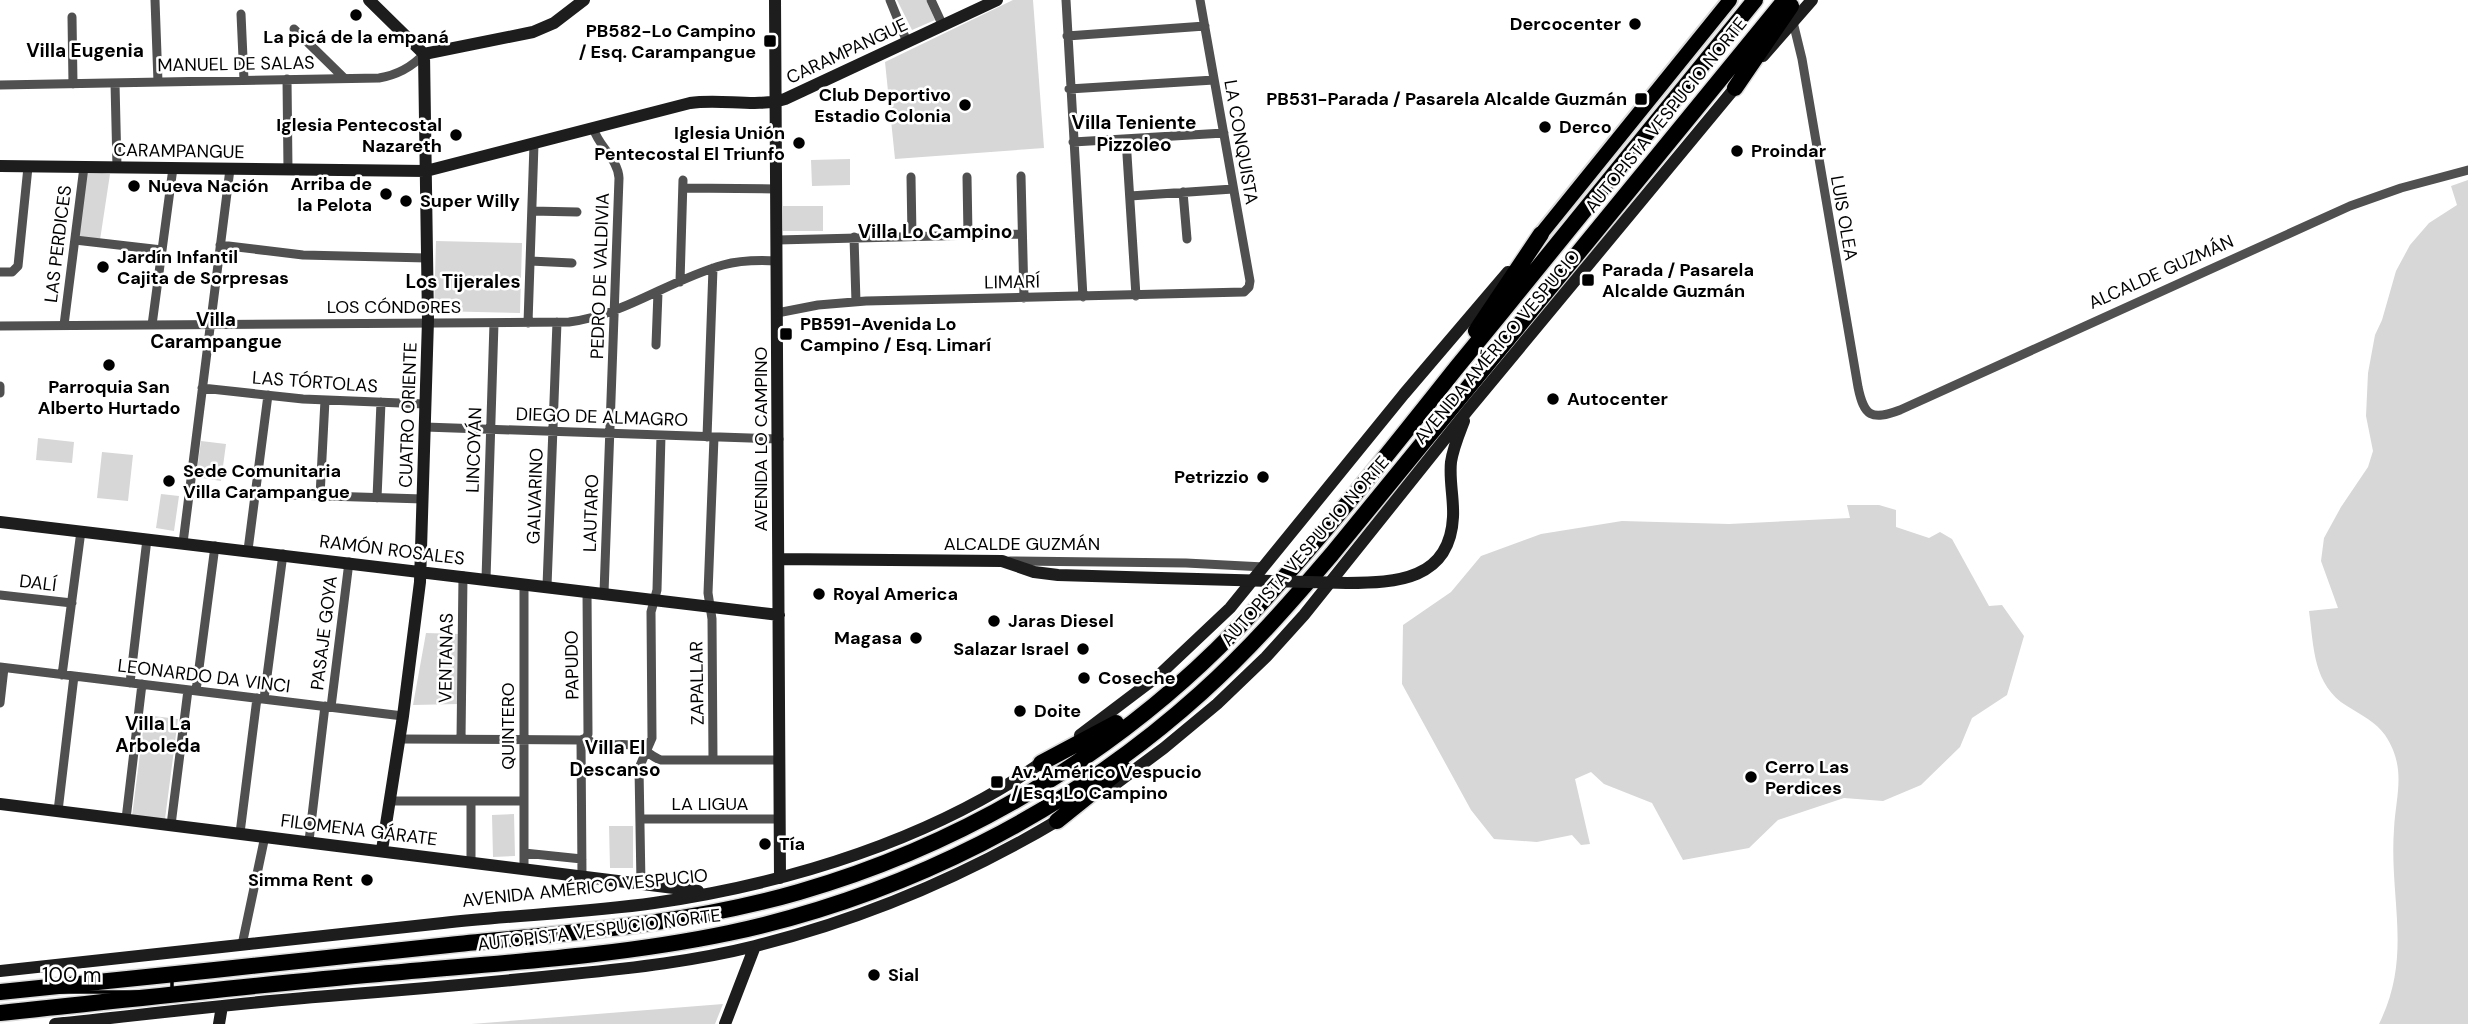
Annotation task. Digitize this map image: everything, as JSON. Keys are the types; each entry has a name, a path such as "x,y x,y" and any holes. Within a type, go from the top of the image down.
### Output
{"highway":[{"name":"AUTOPISTA VESPUCIO NORTE","path":"0,992 609,929 699,916 838,880 905,855 998,810 1104,743 1183,680 1289,572 1755,0"},
{"name":"AUTOPISTA VESPUCIO NORTE","path":"0,1013 616,951 692,940 787,919 832,905 943,862 1010,828 1109,766 1202,692 1262,634 1332,554 1785,0"},
{"path":"1735,88 1795,0"},
{"path":"1449,378 1485,316 1541,234"},
{"path":"1041,763 1121,721 1183,680"},
{"path":"1057,821 1153,743 1202,692"}],"main road":[{"path":"369,0 424,54 533,32 564,16 584,0"},
{"name":"AVENIDA LO CAMPINO","path":"775,0 780,878"},
{"name":"CARAMPANGUE","path":"0,166 426,171 700,101 775,102 997,0"},
{"name":"AVENIDA AMÉRICO VESPUCIO","path":"0,971 521,914 618,907 713,893 780,878 873,848 924,827 978,800 1041,763 1158,676 1219,619 1265,567 1404,394 1541,234 1730,0"},
{"name":"AVENIDA AMÉRICO VESPUCIO","path":"55,1024 646,966 755,946 859,915 928,888 995,856 1057,821 1106,791 1164,748 1217,704 1266,657 1317,600 1468,410 1735,88 1812,0"},
{"name":"CUATRO ORIENTE","path":"382,850 400,739 421,571 428,323 424,54"},
{"path":"1002,561 1034,572 1058,575 1347,583 1405,579 1425,570 1441,555 1448,539 1453,522 1451,460 1468,410"},
{"name":"RAMÓN ROSALES","path":"0,522 779,615"},
{"name":"ALCALDE GUZMÁN","path":"779,559 1002,561"},
{"name":"FILOMENA GÁRATE","path":"0,804 713,893"},
{"path":"725,1024 755,946"},
{"path":"219,1024 222,1006"}],"street":[{"path":"155,0 158,82"},
{"path":"890,0 907,42"},
{"path":"931,0 943,26"},
{"path":"1066,0 1069,89 1083,296"},
{"name":"LA CONQUISTA","path":"1200,0 1250,281 1247,290"},
{"path":"242,14 244,80"},
{"path":"72,17 73,84"},
{"name":"LUIS OLEA","path":"1793,22 1802,60 1858,387 1863,406 1873,416"},
{"path":"1067,36 1205,26"},
{"path":"294,29 344,78"},
{"name":"MANUEL DE SALAS","path":"0,85 379,78 394,75 409,67 424,54"},
{"path":"287,79 288,170"},
{"path":"1069,89 1214,80"},
{"path":"115,83 117,167"},
{"name":"PEDRO DE VALDIVIA","path":"593,128 601,146 617,165 619,174 609,433"},
{"path":"1073,142 1224,133"},
{"path":"1126,139 1136,296"},
{"path":"528,323 534,144"},
{"path":"0,272 16,270 19,264 28,167"},
{"name":"LAS PERDICES","path":"64,325 84,167"},
{"path":"152,325 173,168"},
{"path":"183,543 230,169"},
{"name":"ALCALDE GUZMÁN","path":"1873,416 1900,411 2350,206 2393,190 2468,170"},
{"path":"1021,176 1024,298"},
{"path":"911,177 912,236"},
{"path":"967,177 968,235"},
{"path":"680,282 683,184 776,188"},
{"path":"1130,196 1233,189"},
{"path":"1183,192 1187,239"},
{"path":"531,211 577,212"},
{"path":"777,240 1022,234"},
{"path":"855,237 856,302"},
{"path":"75,240 162,250"},
{"path":"220,244 303,255 427,258"},
{"path":"530,261 572,263"},
{"name":"LOS CÓNDORES","path":"0,326 582,321 614,312 713,268 744,261 777,261"},
{"name":"ZAPALLAR","path":"713,268 708,593 712,620 713,760"},
{"name":"LIMARÍ","path":"777,313 818,305 856,302 1237,294 1247,290"},
{"path":"656,345 658,292"},
{"name":"LINCOYÁN","path":"486,579 495,323"},
{"name":"GALVARINO","path":"547,586 557,323"},
{"path":"0,386 0,393"},
{"name":"LAS TÓRTOLAS","path":"202,388 325,400 425,404"},
{"path":"248,550 268,395"},
{"path":"320,496 325,400"},
{"path":"377,498 381,402"},
{"name":"DIEGO DE ALMAGRO","path":"425,427 779,439"},
{"name":"LAUTARO","path":"604,593 609,433"},
{"path":"642,884 639,768 652,738 651,612 657,590 661,435"},
{"path":"294,495 423,499"},
{"path":"62,675 80,531"},
{"path":"130,683 148,539"},
{"path":"171,825 215,546"},
{"path":"240,833 283,554"},
{"name":"ALCALDE GUZMÁN","path":"1002,561 1186,563 1265,567"},
{"name":"PASAJE GOYA","path":"309,841 349,562"},
{"name":"VENTANAS","path":"461,739 463,576"},
{"name":"QUINTERO","path":"524,584 524,869"},
{"name":"PAPUDO","path":"582,876 584,739 588,734 586,591"},
{"name":"DALÍ","path":"0,595 72,603"},
{"path":"0,703 2,668"},
{"name":"LEONARDO DA VINCI","path":"2,668 403,716"},
{"path":"58,811 74,676"},
{"path":"126,819 142,684"},
{"path":"400,739 584,739 594,744 633,745 661,760 780,760"},
{"path":"390,801 524,801"},
{"path":"471,801 471,862"},
{"name":"LA LIGUA","path":"640,820 780,820"},
{"path":"242,945 265,836"},
{"path":"524,853 582,859"}],"shaded area":[{"path":"897,0 926,0 935,20 912,30"},
{"name":"Club Deportivo Estadio Colonia","path":"1013,0 1033,0 1044,148 895,159 885,62"},
{"path":"850,159 850,185 812,186 811,160"},
{"path":"86,171 110,174 100,240 79,237"},
{"path":"2468,180 2468,1024 2379,1024 2389,999 2397,951 2393,855 2398,770 2392,747 2381,730 2327,688 2314,652 2309,611 2338,608 2321,561 2324,538 2368,467 2373,451 2366,416 2368,373 2375,335 2396,271 2410,245 2429,223 2457,205 2451,186"},
{"path":"783,206 823,206 823,231 783,231"},
{"path":"436,241 522,243 520,313 434,311"},
{"path":"38,438 74,442 72,463 36,460"},
{"path":"201,441 226,444 221,481 196,477"},
{"path":"102,452 133,455 128,501 97,498"},
{"path":"161,494 179,496 174,531 156,528"},
{"path":"1847,505 1879,505 1896,510 1896,527 1929,538 1940,532 1952,539 1989,606 2002,605 2024,636 2007,695 1972,718 1960,747 1921,785 1883,801 1844,798 1778,820 1749,848 1683,860 1652,803 1604,784 1591,772 1575,779 1590,844 1581,845 1572,835 1537,842 1494,839 1471,810 1402,684 1403,625 1451,592 1481,556 1541,534 1622,521 1729,524 1850,518"},
{"path":"426,633 459,634 459,704 413,705"},
{"path":"145,715 178,719 165,819 132,816"},
{"path":"514,814 515,856 493,857 492,815"},
{"path":"609,826 633,826 633,868 610,868"},
{"path":"723,1004 715,1024 471,1024"}],"place":[{"name":"La picá de la empaná","path":"356,15"},
{"name":"Dercocenter","path":"1635,24"},
{"name":"PB582-Lo Campino / Esq. Carampangue","path":"770,41"},
{"name":"PB531-Parada / Pasarela Alcalde Guzmán","path":"1641,99"},
{"name":"Club Deportivo Estadio Colonia","path":"965,105"},
{"name":"Derco","path":"1545,127"},
{"name":"Iglesia Pentecostal Nazareth","path":"456,135"},
{"name":"Iglesia Unión Pentecostal El Triunfo","path":"799,143"},
{"name":"Proindar","path":"1737,151"},
{"name":"Nueva Nación","path":"134,186"},
{"name":"Arriba de la Pelota","path":"386,194"},
{"name":"Super Willy","path":"406,201"},
{"name":"Jardín Infantil Cajita de Sorpresas","path":"103,267"},
{"name":"Parada / Pasarela Alcalde Guzmán","path":"1588,280"},
{"name":"PB591-Avenida Lo Campino / Esq. Limarí","path":"786,334"},
{"name":"Parroquia San Alberto Hurtado","path":"109,365"},
{"name":"Autocenter","path":"1553,399"},
{"name":"Petrizzio","path":"1263,477"},
{"name":"Sede Comunitaria Villa Carampangue","path":"169,481"},
{"name":"Royal America","path":"819,594"},
{"name":"Jaras Diesel","path":"994,621"},
{"name":"Magasa","path":"916,638"},
{"name":"Salazar Israel","path":"1083,649"},
{"name":"Coseche","path":"1084,678"},
{"name":"Doite","path":"1020,711"},
{"name":"Cerro Las Perdices","path":"1751,777"},
{"name":"Av. Américo Vespucio / Esq. Lo Campino","path":"997,782"},
{"name":"Tía","path":"765,844"},
{"name":"Simma Rent","path":"367,880"},
{"name":"Sial","path":"874,975"}],"district":[{"name":"Villa Eugenia","path":"85,50"},
{"name":"Villa Teniente Pizzoleo","path":"1134,133"},
{"name":"Villa Lo Campino","path":"935,231"},
{"name":"Los Tijerales","path":"463,281"},
{"name":"Villa Carampangue","path":"216,330"},
{"name":"Villa La Arboleda","path":"158,734"},
{"name":"Villa El Descanso","path":"615,758"}]}
